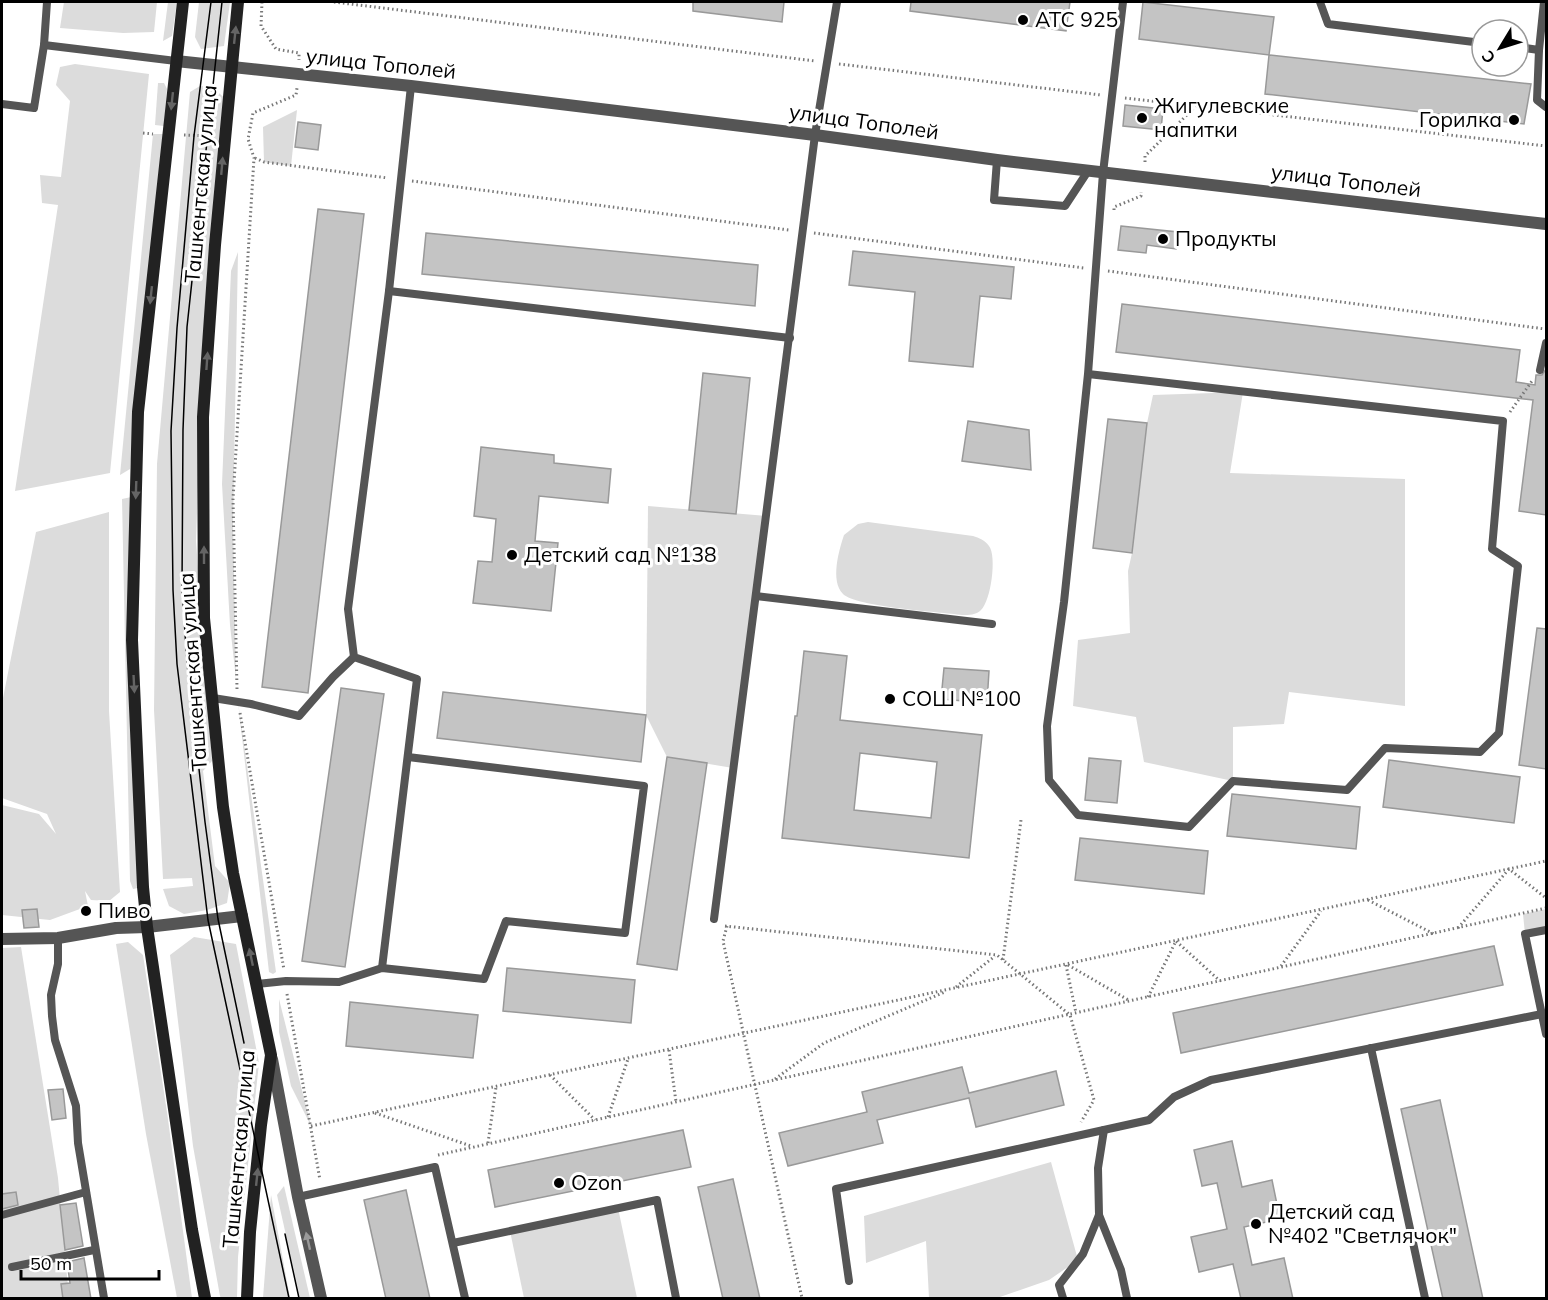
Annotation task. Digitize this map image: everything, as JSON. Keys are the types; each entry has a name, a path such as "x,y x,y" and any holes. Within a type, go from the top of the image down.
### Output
{"main road":[{"name":"Ташкентская улица","path":"183,2 138,412 132,628 143,887 147,927 192,1230 205,1299"},
{"name":"Ташкентская улица","path":"238,2 215,245 203,417 204,618 223,807 233,873 271,1055 250,1232 247,1299"}],"street":[{"name":"улица Тополей","path":"176,61 411,86 815,135 997,160 1546,224"},
{"path":"2,939 58,938 116,928 147,927 242,916"},
{"path":"271,1055 298,1197 321,1299"}],"lane":[{"path":"2,104 34,108 44,45 47,2"},
{"path":"714,919 815,135 837,2"},
{"path":"1088,374 1503,422 1492,549 1518,566 1499,733 1480,752 1385,748 1347,790 1233,781 1189,827 1078,815 1049,780 1047,726 1064,602 1088,374 1103,172 1123,2"},
{"path":"1320,2 1328,24 1470,42"},
{"path":"1544,2 1537,100 1546,107"},
{"path":"44,45 176,61"},
{"path":"1530,49 1539,50"},
{"path":"354,657 348,609 389,291 411,86"},
{"path":"997,160 994,200 1065,206 1088,171"},
{"path":"389,291 789,338"},
{"path":"1540,370 1546,343"},
{"path":"756,596 992,624"},
{"path":"213,698 299,716 354,657"},
{"path":"354,657 417,679 382,968"},
{"path":"257,984 286,981 339,982 382,968 484,979 506,921 625,933 644,786 408,757"},
{"path":"1546,930 1525,934 1546,1034"},
{"path":"58,938 58,964 51,995 52,1016 56,1040 76,1106 78,1143 94,1250 104,1299"},
{"path":"849,1281 836,1189 1149,1120 1174,1097 1211,1080 1542,1014"},
{"path":"1371,1047 1425,1299"},
{"path":"1104,1130 1098,1168 1100,1215 1121,1270 1126,1299"},
{"path":"298,1197 435,1167 465,1299"},
{"path":"2,1215 86,1192"},
{"path":"453,1243 657,1200 676,1299"},
{"path":"1063,1299 1059,1285 1083,1254 1100,1215"},
{"path":"12,1267 94,1250"}],"path":[{"path":"262,2 261,26 276,49 299,53 296,95 253,113 248,139 254,158 233,499 238,702 320,1183 313,1194"},
{"path":"334,2 1546,146"},
{"path":"143,133 225,137"},
{"path":"254,158 264,162 1546,329"},
{"path":"1503,422 1540,370"},
{"path":"1003,960 1020,820"},
{"path":"311,1126 1546,861"},
{"path":"1509,869 1546,898"},
{"path":"1457,929 1509,869"},
{"path":"1369,900 1433,934"},
{"path":"435,1155 1546,908"},
{"path":"1280,968 1322,910"},
{"path":"714,919 714,925 997,955 1070,1015 1094,1100 1071,1137"},
{"path":"726,926 723,941 802,1299"},
{"path":"1176,941 1220,981"},
{"path":"1148,997 1176,941"},
{"path":"773,1080 824,1043 953,989 997,955"},
{"path":"1066,964 1130,1001"},
{"path":"1066,964 1076,1013"},
{"path":"669,1050 676,1102"},
{"path":"608,1117 628,1059"},
{"path":"550,1075 594,1120"},
{"path":"488,1143 495,1087"},
{"path":"374,1113 473,1147"}],"shaded area":[{"path":"64,2 157,2 154,32 123,33 60,28"},
{"path":"168,2 177,2 172,36 163,41"},
{"path":"199,2 230,2 224,46 201,49 195,37"},
{"path":"75,64 149,74 110,473 15,491 58,205 42,203 40,175 61,177 70,101 56,85 60,67"},
{"path":"158,83 164,83 167,89 164,126 155,125"},
{"path":"200,86 212,87 228,101 203,339 196,541 212,761 203,771 215,866 230,883 227,903 207,910 184,914 169,906 163,889 193,886 192,878 163,879 154,710 157,464 190,92"},
{"path":"297,110 291,166 264,162 263,127"},
{"path":"153,134 163,134 130,469 120,475"},
{"path":"238,252 233,524 236,679 230,625 222,484 231,271"},
{"path":"1243,392 1230,473 1405,479 1405,706 1289,692 1284,724 1233,727 1233,781 1144,762 1136,717 1073,706 1078,640 1130,633 1128,571 1147,423 1153,395"},
{"path":"136,496 132,645 143,887 133,889 130,881 122,499"},
{"path":"648,506 766,516 733,768 667,757 646,715"},
{"path":"109,512 109,711 120,892 109,901 91,900 85,891 88,906 50,920 2,915 2,805 39,814 56,834 47,814 2,798 2,703 36,532"},
{"path":"868,522 973,536 986,542 991,551 993,568 985,605 975,614 965,615 881,606 851,599 843,594 836,574 844,535 858,524"},
{"path":"238,702 276,972 273,974 269,972"},
{"path":"1546,909 1546,930 1525,934 1523,914"},
{"path":"194,937 236,944 259,1063 238,1257 237,1298 221,1298 220,1296 193,1146 170,955"},
{"path":"128,942 143,955 192,1298 177,1298 146,1134 116,944"},
{"path":"21,947 58,1178 69,1298 2,1298 2,948"},
{"path":"279,999 311,1126 291,1086 279,1032"},
{"path":"1051,1162 1078,1260 1049,1280 997,1298 929,1298 926,1241 866,1263 864,1216"},
{"path":"284,1186 310,1298 300,1298 277,1195"},
{"path":"271,1195 290,1298 263,1298"},
{"path":"618,1208 637,1298 524,1298 510,1231"}],"building":[{"path":"693,2 784,2 782,22 693,11"},
{"name":"АТС 925","path":"911,2 1070,2 1066,31 910,11"},
{"path":"1143,2 1274,17 1269,55 1139,39"},
{"path":"1269,55 1531,84 1524,124 1265,94"},
{"path":"1125,105 1163,109 1161,130 1123,126"},
{"path":"298,122 321,125 318,150 295,147"},
{"path":"318,209 364,214 308,693 262,687"},
{"path":"1121,226 1178,232 1176,249 1147,245 1146,253 1118,250"},
{"path":"426,233 758,265 755,306 422,274"},
{"path":"853,251 1014,267 1011,299 980,296 973,367 909,361 915,292 849,285"},
{"path":"1122,304 1520,350 1516,382 1535,385 1536,375 1542,375 1546,369 1546,515 1519,511 1533,400 1116,352"},
{"path":"703,373 750,378 736,514 689,510"},
{"path":"1108,419 1147,423 1132,553 1093,548"},
{"path":"968,421 1029,430 1031,470 962,461"},
{"path":"481,447 554,455 554,463 611,469 608,503 539,496 535,541 558,543 551,611 473,603 478,561 492,562 496,519 474,516"},
{"path":"1537,628 1546,629 1546,769 1519,765"},
{"path":"804,651 847,656 840,720 982,735 969,858 782,838 795,716 797,716","holes":["860,753 937,762 931,818 854,810"]},
{"path":"944,668 989,671 987,703 941,699"},
{"path":"341,688 384,694 345,967 302,961"},
{"path":"443,692 646,715 641,762 437,738"},
{"path":"667,757 707,763 677,970 637,964"},
{"path":"1089,758 1121,761 1117,803 1085,800"},
{"path":"1389,760 1520,777 1514,823 1383,807"},
{"path":"1232,794 1360,807 1356,849 1227,836"},
{"path":"1080,838 1208,851 1204,894 1075,880"},
{"path":"37,909 39,927 24,928 22,910"},
{"path":"1494,946 1503,985 1181,1053 1173,1013"},
{"path":"507,968 635,980 631,1023 503,1011"},
{"path":"350,1002 478,1015 473,1058 346,1046"},
{"path":"962,1067 969,1093 1056,1071 1064,1105 976,1127 969,1098 877,1120 883,1143 788,1166 779,1133 867,1112 862,1092"},
{"path":"63,1089 66,1118 52,1120 48,1090"},
{"path":"1440,1100 1483,1299 1443,1299 1401,1109"},
{"path":"683,1130 691,1167 495,1207 488,1170"},
{"path":"1232,1141 1242,1187 1272,1180 1280,1219 1244,1227 1252,1265 1284,1258 1293,1299 1241,1299 1233,1264 1199,1272 1191,1237 1227,1229 1217,1183 1202,1186 1194,1150"},
{"path":"733,1179 760,1299 723,1299 698,1187"},
{"path":"406,1190 430,1299 386,1299 364,1200"},
{"path":"16,1192 18,1205 2,1209 2,1194"},
{"path":"76,1203 83,1246 65,1250 60,1205"},
{"path":"84,1258 91,1299 63,1299 61,1284 70,1283 67,1262"}],"tram line":[{"path":"211,2 194,136 177,328 171,431 173,590 177,664 208,920 289,1298"},
{"path":"222,2 187,327 183,430 182,588 187,663 218,919 244,1043"},
{"path":"285,1234 299,1298"}],"place":[{"name":"АТС 925","path":"1023,20"},
{"name":"Жигулевские напитки","path":"1142,118"},
{"name":"Горилка","path":"1514,120"},
{"name":"Продукты","path":"1163,239"},
{"name":"Детский сад №138","path":"512,555"},
{"name":"СОШ №100","path":"890,699"},
{"name":"Пиво","path":"86,911"},
{"name":"Ozon","path":"559,1183"},
{"name":"Детский сад №402 \"Светлячок\"","path":"1256,1224"}]}
